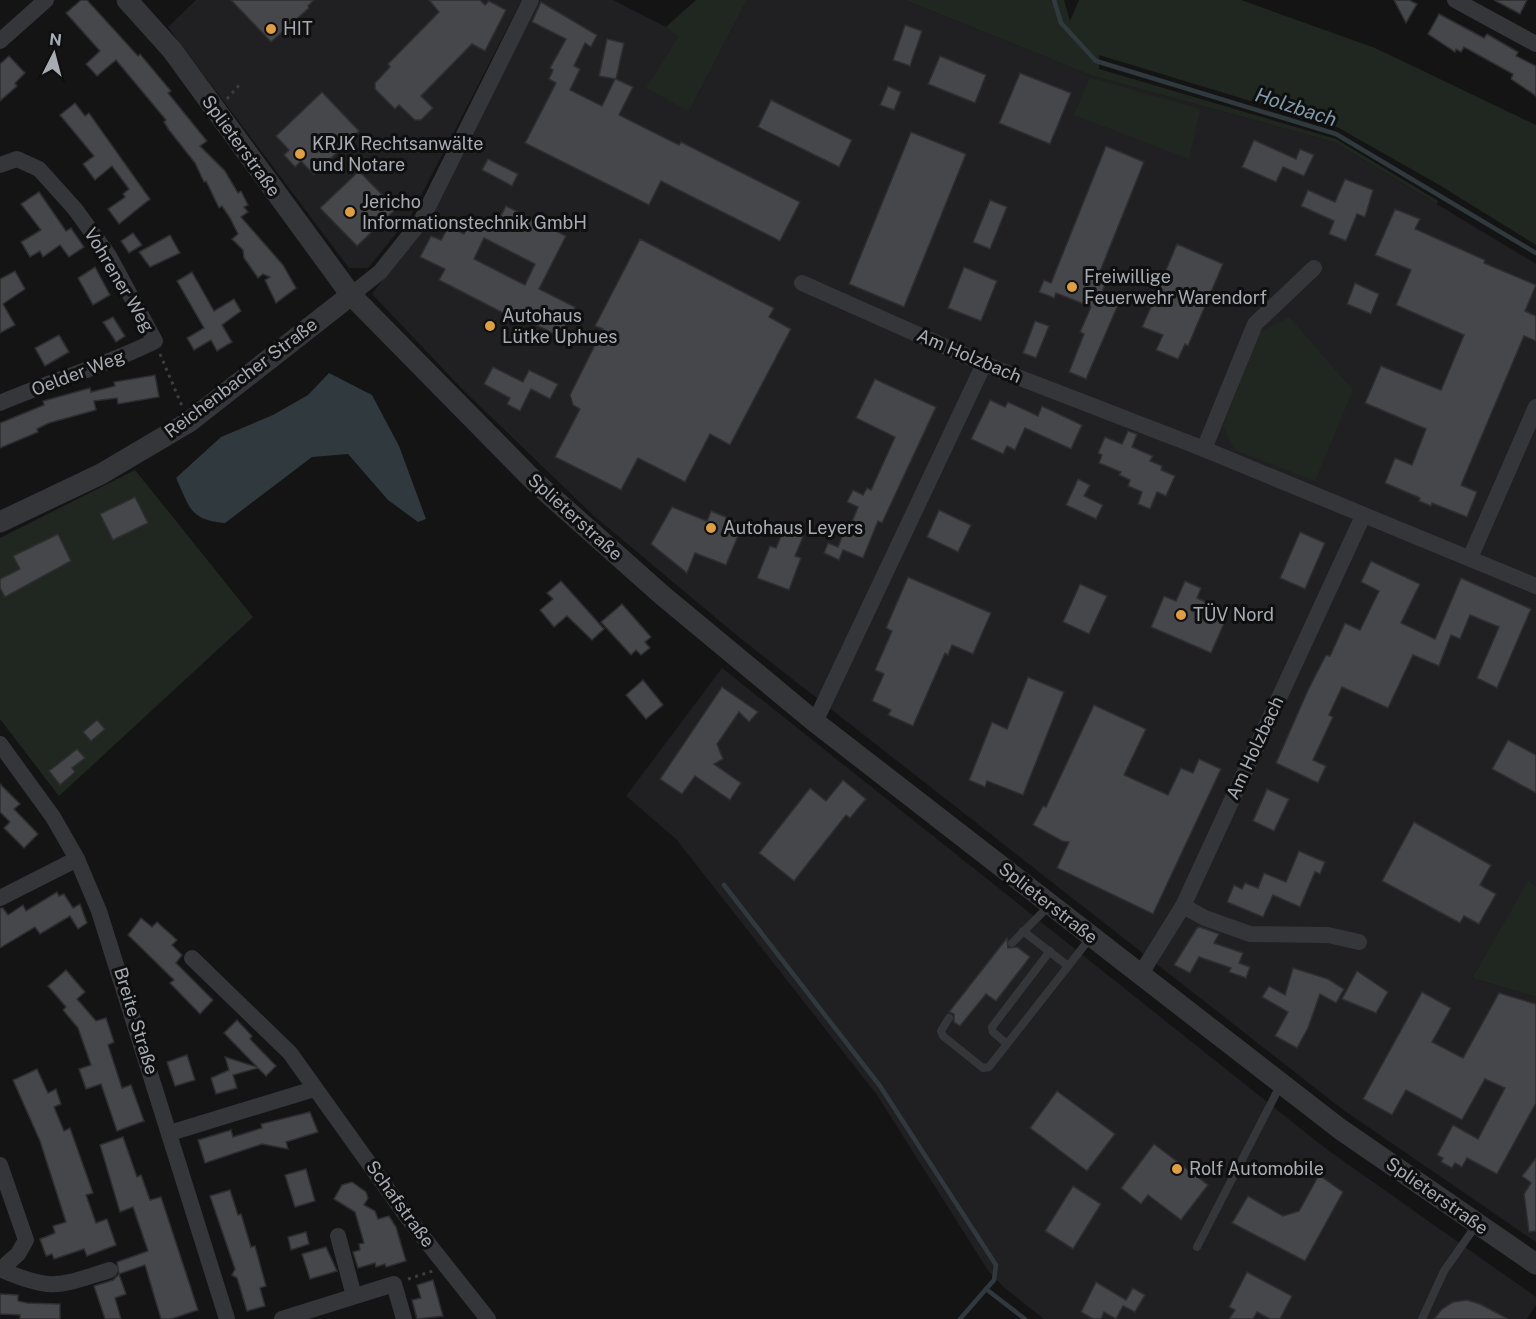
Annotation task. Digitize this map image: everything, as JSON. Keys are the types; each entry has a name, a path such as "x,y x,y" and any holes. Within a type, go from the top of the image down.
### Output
{"street":[{"path":"0,41 46,0"},
{"name":"Splieterstraße","path":"127,0 172,50 351,295 535,482 662,596 815,722 1281,1084 1340,1129 1536,1264"},
{"path":"351,295 380,272 421,221 531,0"},
{"path":"1455,0 1536,44"},
{"name":"Vohrener Weg","path":"0,165 17,159 39,169 75,209 109,256 155,341"},
{"path":"1204,449 1255,324 1314,268"},
{"name":"Am Holzbach","path":"802,284 984,364 1204,449 1536,586"},
{"name":"Reichenbacher Straße","path":"0,522 101,474 189,422 351,295"},
{"name":"Oelder Weg","path":"0,403 53,381 118,359 155,341"},
{"path":"815,722 984,364"},
{"path":"1470,558 1536,407"},
{"name":"Am Holzbach","path":"1140,975 1183,906 1363,516"},
{"name":"Breite Straße","path":"0,744 32,785 77,859 110,940 227,1319"},
{"path":"0,898 77,859"},
{"path":"1183,906 1205,918 1250,934 1328,935 1359,942"},
{"name":"Schafstraße","path":"192,958 290,1053 314,1089 488,1319"},
{"path":"170,1133 314,1089"},
{"path":"0,1165 26,1240 18,1254 0,1270 32,1283 61,1285 110,1270"},
{"path":"338,1236 354,1296"},
{"path":"282,1319 394,1284 405,1319"}],"lane":[{"path":"1012,943 1051,905"},
{"path":"1023,931 1068,966"},
{"path":"949,1018 941,1031 943,1036 983,1068 989,1067 1091,937"},
{"path":"1006,1044 993,1032 992,1027 1050,951"},
{"path":"1197,1247 1281,1084"},
{"path":"1422,1319 1444,1271 1478,1224"}],"path":[{"path":"155,341 189,422"},
{"path":"394,1284 435,1270 444,1263"}],"shaded area":[{"path":"196,0 522,0 411,215 368,268 349,268 168,27"},
{"path":"540,0 613,0 666,27 680,37 689,111 747,0 905,0 1090,75 1334,142 1536,264 1536,886 1528,882 1472,978 1536,997 1536,1242 1342,1109 740,638 594,516 466,393 372,294 425,225"},
{"path":"696,0 747,0 689,111 646,88 679,37 666,27"},
{"path":"905,0 1064,0 1070,21 1079,0 1241,0 1375,48 1536,125 1536,245 1441,186 1339,128 1099,55 1099,69 1336,139 1438,201 1437,204 1334,142 1090,75"},
{"path":"1090,78 1200,109 1189,159 1074,115"},
{"path":"1289,317 1353,390 1315,481 1235,450 1223,426 1260,332"},
{"path":"329,373 372,395 399,446 426,519 418,522 388,500 348,454 312,457 225,523 204,519 197,515 188,504 176,478 221,437 273,415 308,395"},
{"path":"135,470 253,617 59,796 0,719 0,538"},
{"path":"722,668 1325,1148 1536,1297 1536,1305 1527,1319 1044,1319 1006,1289 989,1272 877,1095 676,839 626,796"},
{"path":"1528,881 1536,886 1536,997 1472,978"}],"building":[{"path":"81,0 87,0 138,56 140,54 171,91 168,93 207,141 200,146 225,171 238,193 241,191 248,205 244,207 248,212 241,217 283,265 296,288 276,303 265,280 270,277 263,274 258,278 244,258 243,250 232,239 238,234 230,218 222,206 219,208 206,181 204,182 195,163 169,130 164,122 166,120 116,60 97,76 86,64 100,51 66,13"},
{"name":"HIT","path":"231,0 314,0 308,6 309,8 271,42"},
{"path":"429,0 480,0 485,5 489,1 506,10 485,51 472,44 421,96 433,108 421,120 415,120 399,105 395,109 375,89 375,83 390,67 388,64 439,12"},
{"path":"1394,0 1409,0 1417,4 1406,23"},
{"path":"1494,0 1527,0 1520,14"},
{"path":"541,2 597,35 591,47 585,43 574,66 580,69 570,90 602,106 615,79 599,76 607,39 624,43 616,79 633,87 619,115 679,145 681,142 800,202 780,241 661,181 649,205 525,143 556,83 549,79 553,70 550,68 566,39 532,22"},
{"path":"1439,14 1484,38 1487,34 1518,52 1516,56 1536,66 1536,96 1511,79 1513,74 1464,47 1461,52 1456,49 1455,52 1428,34"},
{"path":"905,25 922,31 910,66 893,60"},
{"path":"9,56 25,73 15,83 17,86 0,101 0,64"},
{"path":"940,56 986,75 975,103 928,84"},
{"path":"1020,73 1071,93 1050,144 999,123"},
{"path":"888,86 901,92 894,110 880,105"},
{"path":"322,92 359,131 314,175 301,161 295,167 284,155 289,150 276,136"},
{"path":"771,100 852,140 839,167 758,127"},
{"path":"75,103 85,116 89,113 150,199 119,224 108,209 125,197 123,194 129,189 112,166 95,180 83,164 94,156 60,115"},
{"path":"911,132 966,154 904,307 849,284"},
{"path":"1254,140 1296,159 1300,149 1314,155 1304,176 1283,167 1276,182 1242,167"},
{"path":"1106,146 1144,162 1097,279 1106,282 1100,297 1118,305 1086,379 1069,372 1084,334 1080,332 1091,307 1056,293 1054,298 1039,292 1044,280 1051,283"},
{"path":"488,159 518,174 512,186 482,170"},
{"path":"359,171 396,209 357,246 320,208"},
{"path":"1345,179 1373,190 1365,217 1357,214 1346,241 1329,234 1334,221 1301,206 1308,190 1335,202"},
{"path":"39,192 66,231 71,228 84,247 69,257 60,245 43,257 40,251 30,257 21,242 41,230 21,204"},
{"path":"990,200 1007,207 990,249 973,242"},
{"path":"506,206 566,236 539,289 575,307 560,337 511,312 509,316 439,280 445,269 420,257 431,236 441,240 449,226 464,234 473,217 495,228","holes":["484,238 535,264 525,285 474,259"]},
{"path":"1395,209 1420,219 1415,229 1485,260 1484,263 1536,285 1525,311 1536,316 1536,341 1524,336 1461,485 1477,492 1467,517 1432,503 1431,506 1419,501 1420,498 1385,483 1395,458 1412,465 1426,429 1365,403 1381,366 1441,390 1464,335 1396,305 1411,270 1375,255"},
{"path":"133,233 142,245 129,253 121,241"},
{"path":"170,235 180,253 150,267 139,252"},
{"path":"640,239 774,308 769,317 791,329 730,445 710,434 685,482 638,458 621,490 555,457 580,409 573,405 570,395 603,329 595,326"},
{"path":"1177,244 1223,264 1188,346 1185,344 1178,359 1156,350 1163,335 1142,327 1151,307 1148,306 1153,295 1155,296"},
{"path":"95,267 110,295 93,305 78,278"},
{"path":"964,267 997,281 981,321 948,308"},
{"path":"15,271 25,289 3,304 15,325 0,333 0,279"},
{"path":"192,272 214,311 234,299 241,311 222,325 232,342 217,351 211,340 194,350 187,338 204,328 177,281"},
{"path":"1355,283 1379,294 1371,314 1347,304"},
{"path":"113,317 125,336 116,342 103,322"},
{"path":"1035,321 1049,326 1036,358 1023,353"},
{"path":"59,335 69,352 45,366 35,348"},
{"path":"493,367 523,382 529,370 558,384 550,399 531,389 520,411 507,404 510,398 484,384"},
{"path":"155,375 159,397 118,404 117,398 94,401 96,410 49,423 37,429 38,432 0,448 0,423 44,405 43,401 90,388 91,392 115,386 114,382"},
{"path":"875,379 936,407 882,523 878,521 863,558 843,550 839,560 824,553 828,543 838,547 843,534 846,536 858,507 847,502 853,490 863,495 867,488 871,490 895,437 856,418"},
{"path":"990,400 1005,407 1008,402 1038,416 1042,406 1082,425 1071,449 1025,428 1015,450 1007,446 1003,454 971,439"},
{"path":"1128,431 1137,434 1132,447 1153,456 1150,461 1162,466 1161,470 1175,476 1166,496 1157,492 1150,509 1138,504 1142,492 1128,486 1130,480 1119,475 1121,472 1099,463 1102,455 1098,453 1105,437 1122,444"},
{"path":"1078,479 1090,485 1084,496 1103,505 1096,519 1066,505"},
{"path":"135,497 148,523 113,540 100,514"},
{"path":"672,507 707,521 711,511 743,524 726,565 695,553 687,573 651,544"},
{"path":"939,510 971,525 958,552 927,537"},
{"path":"784,529 803,537 795,556 801,558 789,590 757,578 770,546 776,548"},
{"path":"1300,532 1325,543 1305,589 1280,578"},
{"path":"58,534 71,561 5,597 0,588 0,579 20,569 13,556"},
{"path":"1371,561 1420,584 1401,623 1435,639 1461,578 1531,609 1497,688 1477,678 1499,627 1470,615 1460,639 1451,635 1439,666 1413,655 1388,708 1342,687 1329,715 1333,717 1313,760 1326,766 1318,783 1276,763 1308,690 1326,655 1330,656 1345,623 1360,630 1379,591 1361,582"},
{"path":"908,577 991,613 973,654 952,645 948,655 945,653 913,726 888,715 891,710 872,701 884,674 875,670 892,631 886,628"},
{"path":"561,581 604,629 592,640 567,616 554,627 540,610 553,599 547,593"},
{"name":"TÜV Nord","path":"1185,581 1201,588 1197,598 1229,612 1211,653 1151,627 1164,596 1176,601"},
{"path":"1080,584 1107,596 1089,634 1063,622"},
{"path":"622,604 651,637 645,642 650,648 641,655 636,650 631,655 601,622"},
{"path":"1028,677 1064,692 1023,795 987,781 985,787 969,780 992,722 1007,729"},
{"path":"643,680 663,705 646,719 626,695"},
{"path":"722,687 758,712 749,722 739,712 717,744 723,759 714,764 741,783 730,800 695,776 682,794 660,779"},
{"path":"1094,705 1146,729 1124,775 1168,795 1181,768 1193,773 1199,759 1221,769 1153,914 1057,868 1069,842 1062,841 1033,825 1043,806 1046,807"},
{"path":"97,720 105,729 91,741 83,732"},
{"path":"1508,740 1536,755 1536,793 1492,769"},
{"path":"77,749 85,758 72,768 75,772 60,785 49,771"},
{"path":"843,780 866,799 850,818 846,815 794,881 759,853 810,788 826,801"},
{"path":"0,784 20,804 14,809 38,834 24,848 4,828 10,822 0,812"},
{"path":"1267,789 1289,799 1274,831 1253,821"},
{"path":"1414,822 1491,865 1480,885 1496,894 1479,924 1464,916 1460,923 1382,881"},
{"path":"1299,851 1325,862 1320,874 1315,872 1300,907 1273,895 1263,917 1227,902 1234,885 1242,889 1245,883 1258,888 1264,873 1286,882"},
{"path":"57,892 59,896 64,894 73,908 80,904 87,923 78,929 70,916 40,934 35,927 0,948 0,908 3,908 8,915 23,905 26,911"},
{"path":"141,918 152,927 157,922 177,940 172,945 182,955 176,963 213,1000 200,1014 170,983 174,980 128,935"},
{"path":"1197,928 1219,934 1214,943 1243,953 1239,963 1250,967 1246,978 1229,972 1231,968 1199,957 1190,973 1174,965"},
{"path":"1007,938 1008,948 1017,947 1030,957 996,1001 986,994 960,1026 954,1022 954,1014 949,1012"},
{"path":"1293,968 1328,979 1344,989 1336,1003 1320,994 1308,1028 1297,1048 1275,1036 1288,1012 1262,997 1269,986 1285,995"},
{"path":"66,970 85,992 77,999 96,1021 106,1018 114,1042 108,1045 122,1088 131,1085 144,1121 117,1131 101,1084 86,1089 79,1069 91,1065 78,1028 63,1010 66,1007 48,986"},
{"path":"1357,971 1388,992 1376,1013 1342,999"},
{"path":"1422,992 1451,1008 1432,1042 1463,1058 1499,993 1536,1004 1536,1103 1497,1174 1467,1158 1462,1167 1455,1163 1452,1168 1441,1162 1443,1158 1437,1155 1453,1125 1478,1139 1505,1088 1485,1079 1462,1120 1406,1090 1392,1115 1363,1099"},
{"path":"237,1020 252,1036 250,1039 276,1066 266,1076 258,1068 233,1075 237,1088 216,1094 211,1078 229,1070 225,1057 257,1067 224,1033"},
{"path":"187,1055 195,1080 175,1086 167,1062"},
{"path":"37,1069 48,1093 56,1089 61,1104 54,1107 64,1131 70,1128 93,1193 86,1195 96,1223 107,1219 116,1245 87,1256 84,1249 54,1259 52,1254 46,1256 40,1239 55,1233 53,1226 66,1222 40,1141 13,1080"},
{"path":"1057,1091 1115,1134 1087,1171 1030,1128"},
{"path":"310,1112 318,1132 286,1142 288,1149 262,1144 205,1163 198,1140 231,1130 233,1137 262,1128 261,1124"},
{"path":"123,1137 137,1177 141,1175 150,1200 161,1197 198,1310 171,1319 161,1319 145,1265 119,1274 117,1262 148,1251 133,1207 120,1212 100,1145"},
{"path":"1154,1144 1208,1185 1181,1220 1148,1195 1141,1204 1121,1188"},
{"path":"1536,1158 1536,1231 1529,1232 1524,1194 1531,1183 1522,1176"},
{"path":"306,1169 315,1201 295,1207 285,1175"},
{"path":"1319,1175 1343,1192 1305,1261 1232,1223 1248,1196 1283,1216 1299,1211"},
{"path":"352,1182 366,1192 368,1198 364,1205 375,1211 378,1219 389,1216 396,1227 406,1261 386,1267 385,1264 376,1267 375,1263 358,1268 353,1252 360,1250 359,1244 364,1243 355,1212 334,1199 342,1185"},
{"path":"1073,1186 1101,1204 1073,1249 1045,1231"},
{"path":"230,1190 238,1215 241,1214 251,1247 255,1246 266,1286 260,1288 265,1306 247,1311 237,1278 232,1275 235,1269 210,1196"},
{"path":"306,1232 309,1244 291,1250 288,1237"},
{"path":"326,1247 337,1271 310,1279 302,1254"},
{"path":"1247,1272 1292,1296 1280,1319 1270,1319 1257,1312 1253,1319 1229,1319 1235,1310 1229,1307"},
{"path":"119,1274 126,1294 115,1298 121,1319 105,1319 94,1286 113,1280"},
{"path":"433,1280 443,1316 417,1319 412,1300 421,1298 417,1285"},
{"path":"1096,1282 1126,1300 1133,1288 1145,1295 1135,1312 1123,1306 1116,1319 1104,1312 1101,1319 1093,1319 1081,1312"},
{"path":"0,1294 18,1295 18,1301 27,1303 60,1304 60,1319 20,1319 20,1315 0,1314"},
{"path":"1467,1300 1480,1304 1508,1319 1434,1319 1442,1309 1453,1302"}],"waterway":[{"name":"Holzbach","path":"1054,0 1061,23 1096,61 1336,134 1536,253"},
{"path":"724,885 880,1086 996,1265 994,1280 960,1319"},
{"path":"986,1289 1025,1319"}],"place":[{"name":"HIT","path":"271,29"},
{"name":"KRJK Rechtsanwälte und Notare","path":"300,154"},
{"name":"Jericho Informationstechnik GmbH","path":"350,212"},
{"name":"Freiwillige Feuerwehr Warendorf","path":"1072,287"},
{"name":"Autohaus Lütke Uphues","path":"490,326"},
{"name":"Autohaus Leyers","path":"711,528"},
{"name":"TÜV Nord","path":"1181,615"},
{"name":"Rolf Automobile","path":"1177,1169"}]}
